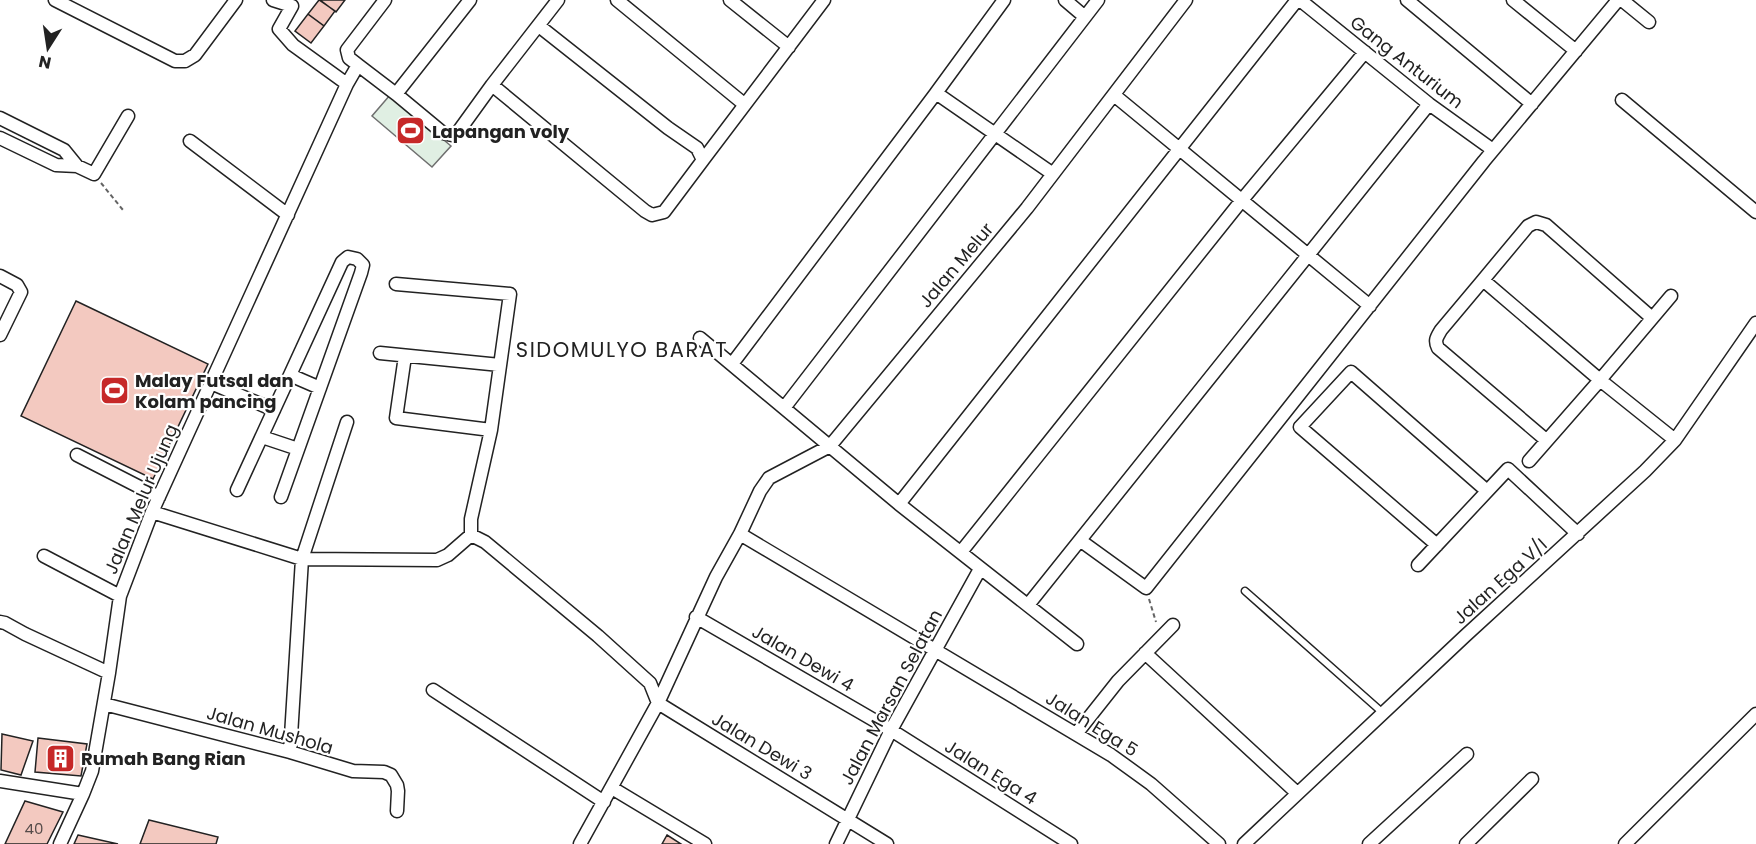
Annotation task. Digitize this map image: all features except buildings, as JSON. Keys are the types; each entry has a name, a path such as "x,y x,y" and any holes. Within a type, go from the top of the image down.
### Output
{"street":[{"path":"55,0 175,61 185,61 195,55 236,0"},
{"path":"273,0 294,3 279,28 293,45 347,84"},
{"path":"385,0 347,51 349,58 443,133 452,135 458,132 558,0"},
{"path":"396,94 470,0"},
{"path":"617,0 744,104"},
{"path":"730,0 789,47"},
{"path":"492,85 645,211 652,215 664,212 824,0"},
{"path":"732,364 1004,0"},
{"path":"1065,0 1085,17"},
{"path":"784,408 1098,0"},
{"name":"Jalan Melur","path":"580,844 658,703 696,617 760,491 769,478 830,446 1053,174 1186,0"},
{"path":"899,504 1298,0"},
{"name":"Gang Anturium","path":"1298,0 1429,104 1493,150"},
{"path":"1407,0 1532,104"},
{"path":"1513,0 1576,51"},
{"path":"1081,541 1146,588 1493,150 1620,0 1649,22"},
{"path":"539,26 668,128 697,148 703,160"},
{"path":"961,552 1242,201 1365,52"},
{"name":"Jalan Melur Ujung","path":"60,844 83,794 96,754 120,596 152,512 347,84 358,65"},
{"path":"936,93 1053,174"},
{"path":"1114,95 1370,306"},
{"path":"1622,100 1756,212"},
{"path":"1028,605 1429,104"},
{"path":"0,138 56,165 77,166 94,174 128,116"},
{"path":"0,118 64,150 77,166"},
{"path":"190,141 288,215"},
{"path":"1546,440 1438,348 1436,342 1441,330 1528,226 1536,222 1546,225 1652,318"},
{"path":"237,490 342,262 348,257 363,265 362,273 281,497"},
{"path":"0,276 17,285 21,292 0,336"},
{"path":"1483,280 1600,380 1675,440"},
{"path":"152,512 302,559 437,560 448,555 471,535 471,519 491,430 510,294 396,284"},
{"path":"1529,461 1671,296"},
{"name":"Jalan Ega V/I","path":"1244,844 1578,534 1675,440 1756,323"},
{"path":"700,338 899,504 1077,644"},
{"path":"380,353 500,365"},
{"path":"405,356 396,418 491,430"},
{"path":"1437,545 1300,427 1351,372 1487,491"},
{"path":"290,375 320,388"},
{"path":"211,383 274,410"},
{"path":"290,752 302,559 347,422"},
{"path":"262,437 298,449"},
{"path":"77,455 159,497"},
{"path":"1418,565 1508,469 1578,534"},
{"name":"Jalan Ega 5","path":"740,534 1111,755 1151,784 1219,844"},
{"path":"471,535 484,542 641,674 650,683 658,703"},
{"path":"44,556 120,596"},
{"name":"Jalan Marsan Selatan","path":"836,844 891,730 980,569"},
{"name":"Jalan Dewi 4","path":"696,617 891,730"},
{"path":"0,622 109,673"},
{"path":"1076,734 1118,681 1173,625"},
{"path":"1145,653 1297,793"},
{"path":"433,690 604,802"},
{"name":"Jalan Dewi 3","path":"658,703 887,844"},
{"name":"Jalan Mushola","path":"104,704 290,752 353,771 384,772 391,775 397,784 397,811"},
{"path":"1625,844 1756,714"},
{"name":"Jalan Ega 4","path":"891,730 1071,844"},
{"path":"1369,844 1467,754"},
{"path":"1466,844 1532,779"},
{"path":"0,781 83,794"},
{"path":"612,788 705,844"}],"lane":[{"path":"1245,591 1383,713"}],"path":[{"path":"94,174 123,210"},
{"path":"1146,588 1161,637"}],"green space":[{"name":"Lapangan voly","path":"390,95 451,146 432,167 372,116"}],"place":[{"name":"Lapangan voly","path":"411,131"},
{"name":"Malay Futsal dan Kolam pancing","path":"114,390"},
{"name":"Rumah Bang Rian","path":"60,758"}],"district":[{"name":"SIDOMULYO BARAT","path":"622,349"}]}
